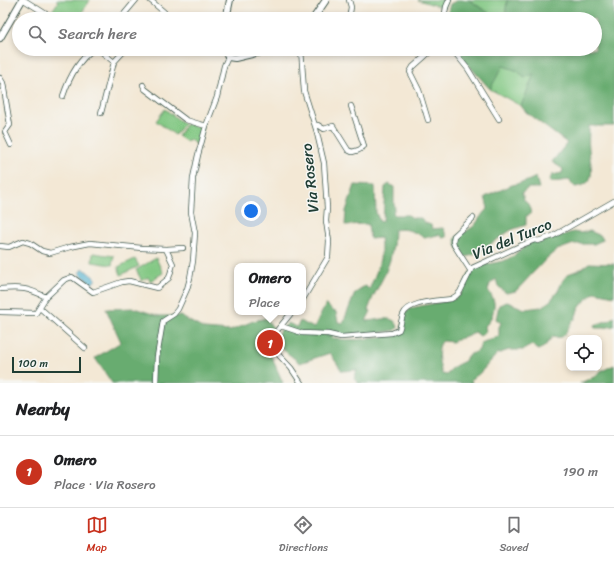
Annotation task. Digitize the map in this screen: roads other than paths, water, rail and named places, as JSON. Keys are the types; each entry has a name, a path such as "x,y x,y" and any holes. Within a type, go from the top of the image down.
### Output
{"street":[{"path":"16,12 23,0 43,12"},
{"path":"126,12 136,0"},
{"path":"150,0 164,12"},
{"path":"227,12 230,0"},
{"path":"318,12 326,0"},
{"path":"349,0 351,7 350,12"},
{"path":"445,12 449,0"},
{"path":"0,38 12,18"},
{"path":"63,96 75,70 86,56"},
{"path":"107,56 114,62"},
{"path":"101,113 114,62 120,56"},
{"path":"156,383 157,357 163,321 174,314 178,309 187,289 192,267 189,248 195,232 190,202 198,156 206,126 217,97 224,66 228,56 235,58 244,56"},
{"name":"Via Rosero","path":"302,56 304,91 315,125 324,164 326,221 329,240 328,257 306,294"},
{"path":"425,56 413,67 410,72 428,120"},
{"path":"458,56 468,69 499,119"},
{"path":"0,78 3,83 10,125 6,132 11,145"},
{"path":"143,85 186,120 206,126"},
{"path":"315,125 318,125 324,129 333,126 348,150 352,152 359,150 364,146 351,106"},
{"name":"Via del Turco","path":"281,326 302,333 328,334 341,337 392,333 399,330 403,314 407,308 413,305 451,299 456,296 460,292 472,268 534,240 538,241 553,236 614,201"},
{"path":"470,270 453,241 454,236 473,218"},
{"path":"0,246 9,247 23,241 50,253 90,243 142,248 189,248"},
{"path":"0,312 36,313 46,297 64,280 72,277 93,292 129,281 157,288 169,278 173,264 166,249"},
{"path":"0,289 16,288 32,290 46,297"},
{"path":"40,308 85,348"},
{"path":"290,315 275,333 274,350 291,368 301,383"}],"water":[{"path":"83,268 96,279 92,284 79,273"}],"place":[{"name":"Omero","path":"270,343"}]}
